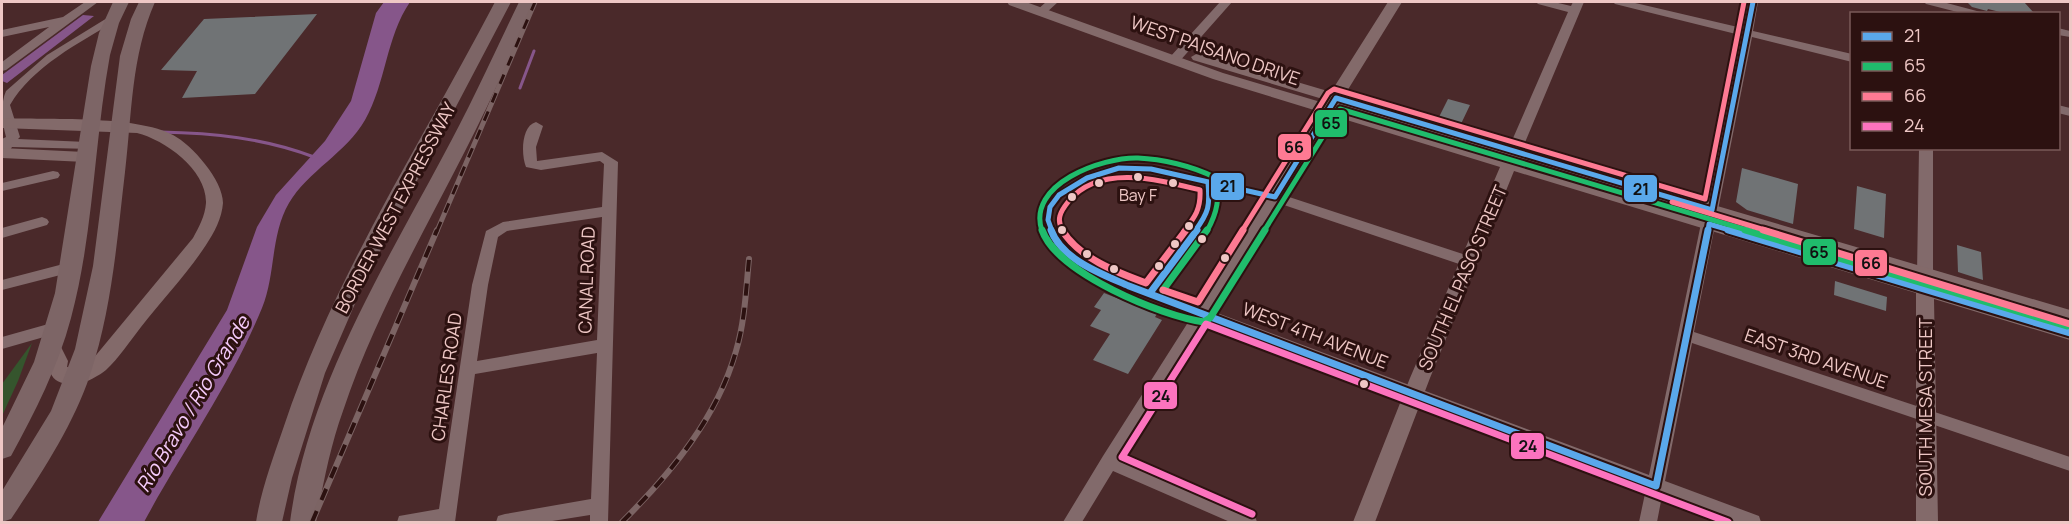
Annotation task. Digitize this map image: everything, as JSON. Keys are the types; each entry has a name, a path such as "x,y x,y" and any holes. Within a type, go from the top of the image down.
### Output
{"highway":[{"path":"2,449 27,406 59,327 71,267 86,148 105,38 121,2"},
{"path":"2,511 43,447 78,376 100,287 128,57 138,20 147,2"},
{"name":"BORDER WEST EXPRESSWAY","path":"268,522 279,478 313,373 357,276 503,2"},
{"name":"BORDER WEST EXPRESSWAY","path":"303,522 306,500 324,438 360,337 414,227 479,105 527,2"}],"main road":[{"name":"WEST PAISANO DRIVE","path":"1014,2 1048,4 1179,56 1925,282"},
{"path":"1332,104 1395,2"},
{"path":"5,138 137,128 156,132 186,150 197,163 211,188 214,202 211,222 199,242 106,358 92,370 78,376 61,374 57,370 58,361 52,348"},
{"path":"5,138 86,148"},
{"name":"SOUTH EL PASO STREET","path":"1364,522 1512,157"},
{"path":"1925,282 2070,317"},
{"path":"1925,282 2070,333"},
{"name":"SOUTH MESA STREET","path":"1925,282 1927,522"}],"street":[{"path":"2,67 92,2"},
{"path":"1179,56 1226,2"},
{"path":"1542,2 1576,6"},
{"path":"1619,2 1850,58"},
{"path":"1648,522 1753,2"},
{"path":"1923,12 1924,5 1936,2 1975,12"},
{"name":"SOUTH EL PASO STREET","path":"1512,157 1576,6"},
{"path":"5,138 6,88 88,32 112,19"},
{"path":"2,33 66,21"},
{"path":"1072,522 1332,104"},
{"name":"CANAL ROAD","path":"536,126 529,147 531,164 541,166 602,156 610,160 600,514"},
{"name":"SOUTH MESA STREET","path":"1925,282 1926,150"},
{"path":"2,187 53,175"},
{"path":"1275,197 1470,262"},
{"name":"CHARLES ROAD","path":"446,519 489,237 494,231 503,227 609,211"},
{"path":"2,233 42,222"},
{"path":"2,285 71,267"},
{"name":"WEST 4TH AVENUE","path":"1202,313 1752,522"},
{"path":"2,343 59,327"},
{"name":"EAST 3RD AVENUE","path":"1686,335 2070,464"},
{"path":"468,369 605,345"},
{"path":"1109,461 1248,522"},
{"path":"505,522 600,514"},
{"path":"406,522 446,519"}],"green space":[{"path":"32,343 18,381 2,416 2,384"}],"water":[{"name":"Río Bravo / Rio Grande","path":"384,2 410,2 396,30 372,106 357,132 306,181 289,203 279,229 262,308 236,363 144,522 98,522 227,310 257,227 276,195 325,141 351,101 376,13"},
{"path":"83,15 94,16 7,83 2,81 2,75"}],"building":[{"path":"1967,2 2024,2 2033,12 2000,12 1988,9 1987,11 1972,7"},
{"path":"317,14 255,94 182,98 197,71 161,70 204,19"},
{"path":"1448,99 1470,105 1460,126 1438,119"},
{"path":"1742,168 1798,184 1793,224 1747,210 1736,202"},
{"path":"1857,186 1886,194 1884,238 1854,229"},
{"path":"1957,245 1981,252 1983,280 1958,272"},
{"path":"1835,281 1887,297 1886,311 1834,295"},
{"path":"1104,293 1157,314 1155,317 1162,320 1128,374 1093,360 1110,334 1090,326 1101,310 1094,307"}],"waterway":[{"path":"520,88 534,51"},
{"path":"160,132 257,141 314,157"}],"railway":[{"path":"437,231 535,2"},
{"path":"312,522 437,230"},
{"path":"622,522 675,464 717,399 728,376 739,340 749,259"}],"transit line":[{"name":"66","path":"1163,290 1198,302 1328,93 1334,89 1705,199 1744,2"},
{"name":"21","path":"1753,2 1712,210 1336,98 1275,197 1151,169 1119,168 1087,178 1059,195 1050,207 1048,220 1053,235 1068,252 1087,266 1129,286 1656,486 1709,224 2070,333"},
{"name":"65","path":"1163,290 1204,236 1212,221 1218,205 1219,191 1214,177 1164,162 1130,158 1101,163 1085,169 1070,176 1046,197 1040,210 1040,225 1044,237 1062,259 1088,277 1114,290 1176,315 1204,322 1210,318 1340,109 2067,326"},
{"name":"66","path":"1132,176 1158,179 1200,190 1201,204 1198,213 1146,283 1116,271 1081,251 1067,239 1060,225 1060,212 1077,193 1100,183 1132,176"},
{"name":"21","path":"1150,293 1206,217 1210,205 1208,183"},
{"name":"66","path":"1672,202 2070,324"},
{"name":"24","path":"1252,514 1122,457 1206,324 1728,522"}],"place":[{"name":"Bay F","path":"1138,177"}]}
